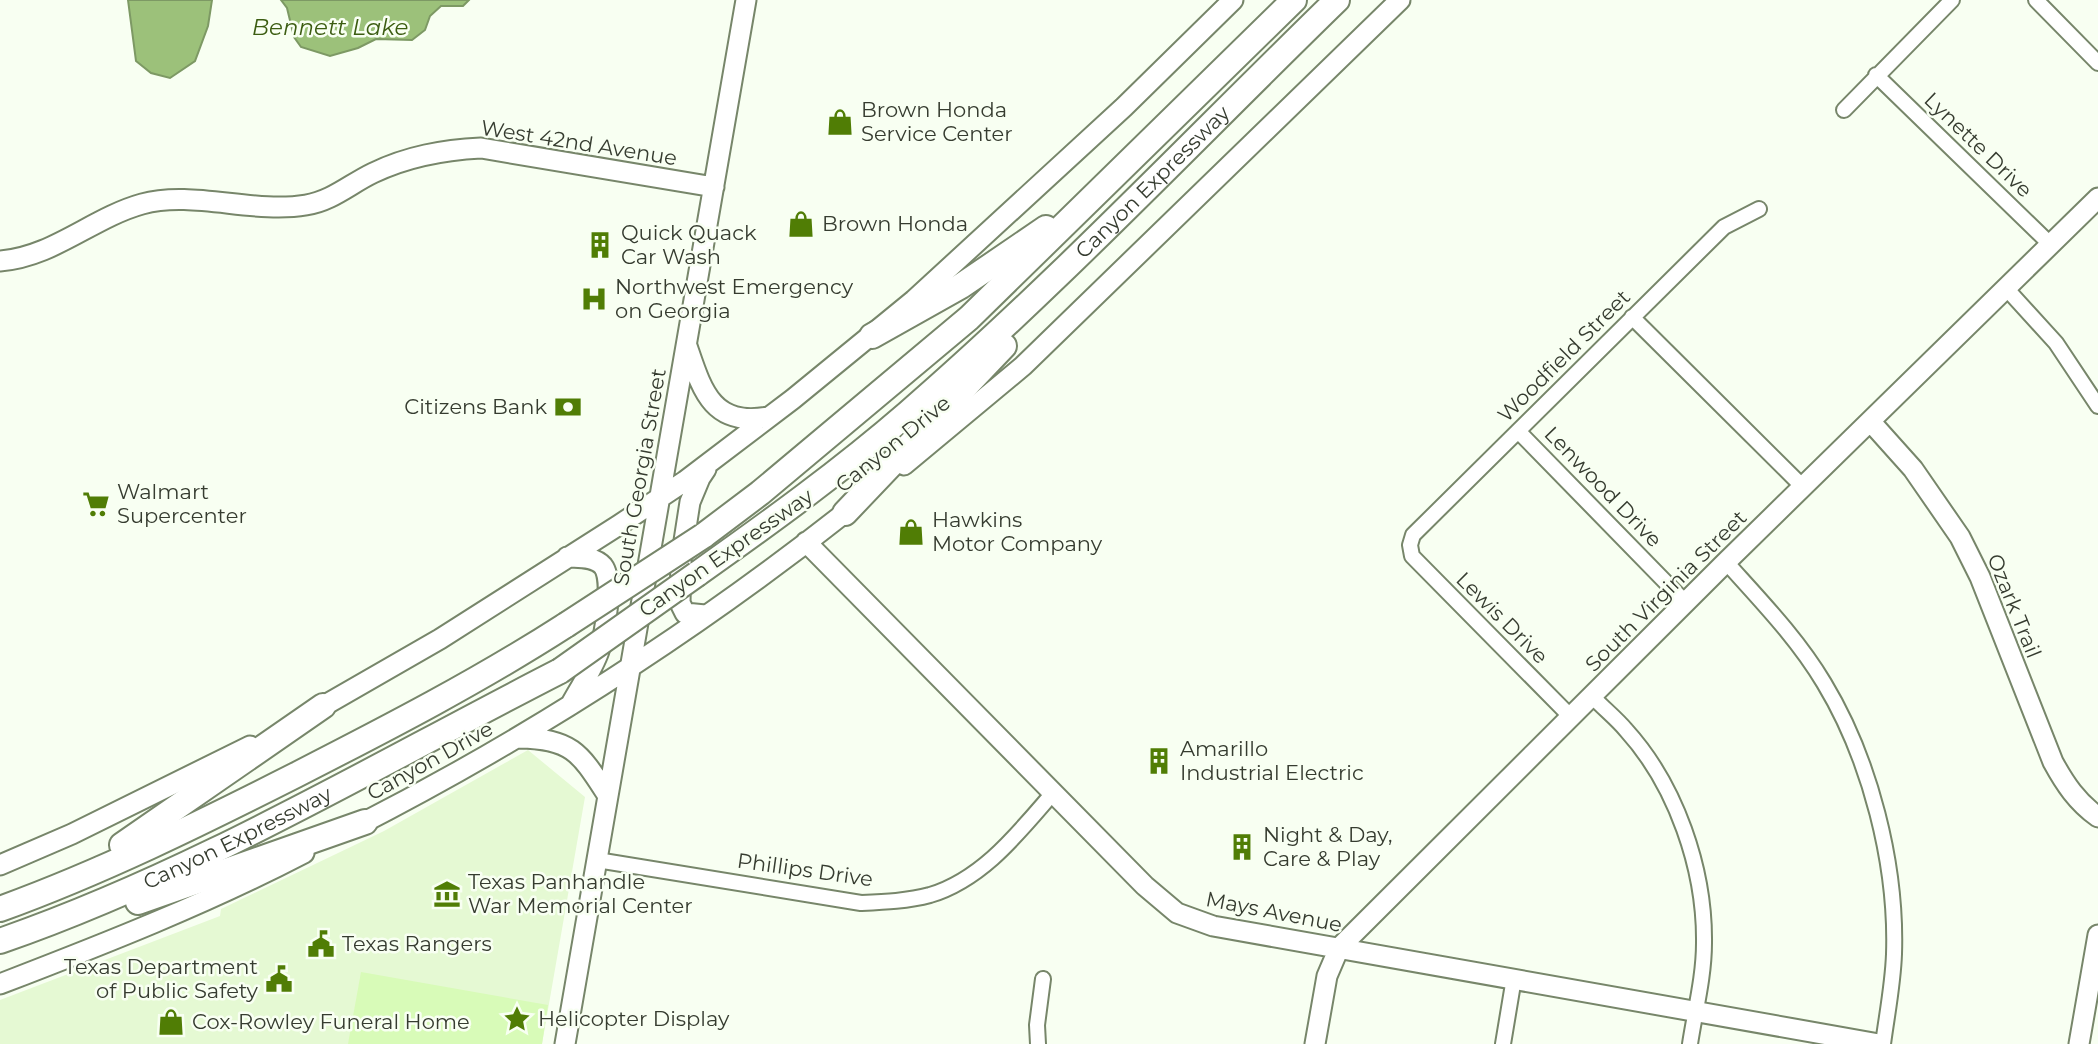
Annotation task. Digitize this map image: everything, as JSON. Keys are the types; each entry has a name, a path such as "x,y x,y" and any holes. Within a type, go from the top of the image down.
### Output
{"highway":[{"name":"Canyon Expressway","path":"0,909 139,852 214,817 431,706 504,665 702,536 760,492 969,318 1292,0"},
{"name":"Canyon Expressway","path":"0,941 72,915 167,872 363,777 560,671 808,495 908,414 1012,319 1332,6"},
{"path":"872,335 961,286 1093,197"},
{"path":"845,513 1066,279 1094,239"},
{"path":"51,889 138,836 323,706"},
{"path":"72,915 123,908 365,822"}],"main road":[{"name":"South Georgia Street","path":"565,1044 746,0"},
{"path":"0,865 162,790 323,706 440,639 660,498 872,335 1114,116 1233,0"},
{"name":"Canyon Drive","path":"0,984 167,919 244,884 435,786 519,738 705,615 845,513 1023,366 1400,0"},
{"name":"West 42nd Avenue","path":"0,261 34,256 121,211 145,203 202,201 281,209 311,205 336,196 372,173 404,160 443,150 481,148 714,187"},
{"name":"South Virginia Street","path":"1315,1044 1327,976 1339,948 1726,562 2098,198"},
{"path":"687,344 705,394 717,408 733,417 751,420 769,416"},
{"name":"Ozark Trail","path":"1870,421 1913,469 1960,537 1980,577 2053,762 2067,787 2085,808 2098,817"},
{"path":"705,615 690,615 682,610 681,560 690,502 699,478 713,459"},
{"name":"Mays Avenue","path":"806,542 1145,886 1177,913 1213,926 1881,1044"},
{"path":"567,557 597,561 603,566 607,576 608,590 604,630 598,653 570,705"},
{"path":"519,738 544,738 567,745 589,768 608,796"},
{"path":"2079,1044 2098,935"}],"street":[{"path":"1844,110 1952,0"},
{"path":"2036,0 2098,63"},
{"name":"Lynette Drive","path":"1876,75 2050,244"},
{"name":"Woodfield Street","path":"1410,545 1413,535 1724,227 1759,209"},
{"path":"2005,287 2056,343 2098,406"},
{"path":"1632,317 1804,488"},
{"name":"Lenwood Drive","path":"1518,431 1686,603"},
{"name":"Lewis Drive","path":"1410,545 1412,556 1571,717"},
{"path":"1726,562 1788,631 1817,673 1859,755 1878,819 1892,888 1894,954 1881,1044"},
{"path":"1592,696 1627,731 1650,761 1685,833 1701,904 1704,943 1690,1044"},
{"name":"Phillips Drive","path":"597,859 861,902 901,901 932,894 959,882 983,866 1021,830 1053,793"},
{"path":"1503,1044 1514,978"},
{"path":"1038,1044 1037,1025 1043,979"}],"shaded area":[{"path":"528,750 585,797 542,1044 0,1044 0,1000 220,916 221,909 384,831"},
{"path":"361,972 548,1005 542,1044 348,1044"}],"water":[{"name":"Bennett Lake","path":"128,0 212,0 208,26 195,61 170,78 151,73 136,61"},
{"name":"Bennett Lake","path":"281,0 469,0 463,6 441,6 430,16 425,30 412,40 376,39 358,48 330,56 301,47 294,37 287,8"}],"place":[{"name":"Brown Honda Service Center","path":"840,122"},
{"name":"Brown Honda","path":"801,224"},
{"name":"Quick Quack Car Wash","path":"600,245"},
{"name":"Northwest Emergency on Georgia","path":"594,299"},
{"name":"Citizens Bank","path":"568,407"},
{"name":"Walmart Supercenter","path":"96,504"},
{"name":"Hawkins Motor Company","path":"911,532"},
{"name":"Amarillo Industrial Electric","path":"1159,761"},
{"name":"Night & Day, Care & Play","path":"1242,847"},
{"name":"Texas Panhandle War Memorial Center","path":"447,894"},
{"name":"Texas Rangers","path":"321,944"},
{"name":"Texas Department of Public Safety","path":"279,979"},
{"name":"Helicopter Display","path":"517,1019"},
{"name":"Cox-Rowley Funeral Home","path":"171,1022"}]}
